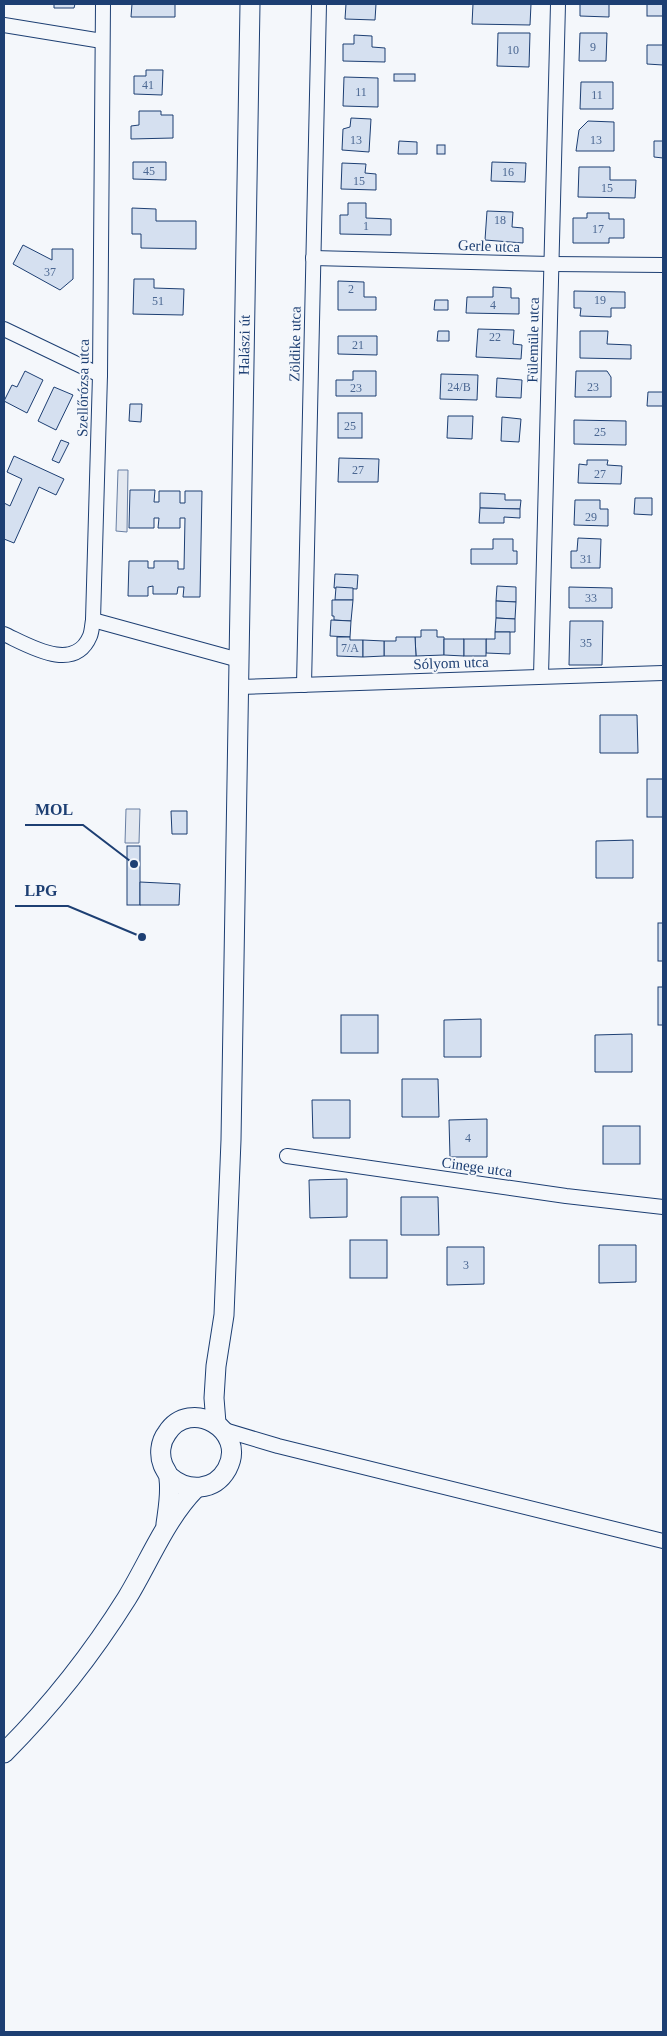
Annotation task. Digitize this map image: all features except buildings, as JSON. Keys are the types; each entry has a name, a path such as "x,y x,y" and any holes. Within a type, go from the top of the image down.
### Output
{"main road":[{"name":"Halászi út","path":"216,1366 224,1315 229,1227 250,4"},
{"path":"193,1418 199,1410 216,1366"},
{"path":"4,1753 51,1701 100,1640 144,1571 166,1528 178,1510 195,1489 215,1482 224,1474 230,1464 232,1453 230,1442 219,1426 214,1398 216,1366"},
{"path":"195,1489 176,1482 169,1476 162,1463 161,1444 174,1424 183,1419 207,1419 219,1426"},
{"path":"166,1528 170,1495 169,1476"}],"street":[{"name":"Szellőrózsa utca","path":"4,634 40,651 56,656 71,654 82,648 90,636 93,620 100,375 103,4"},
{"name":"Zöldike utca","path":"304,685 319,4"},
{"name":"Fülemüle utca","path":"541,676 558,4"},
{"path":"4,24 102,41"},
{"name":"Gerle utca","path":"313,258 663,265"},
{"path":"4,330 100,375"},
{"path":"93,620 240,660"},
{"name":"Sólyom utca","path":"239,688 663,673"},
{"name":"Cinege utca","path":"287,1156 566,1196 663,1207"},
{"path":"219,1426 278,1446 663,1541"},
{"path":"232,1453 242,1446 278,1446"}],"shaded area":[{"path":"118,470 128,470 127,532 116,531"},
{"path":"126,809 140,809 139,843 125,843"}],"place":[{"name":"MOL","path":"134,864"},
{"name":"LPG","path":"142,937"}]}
